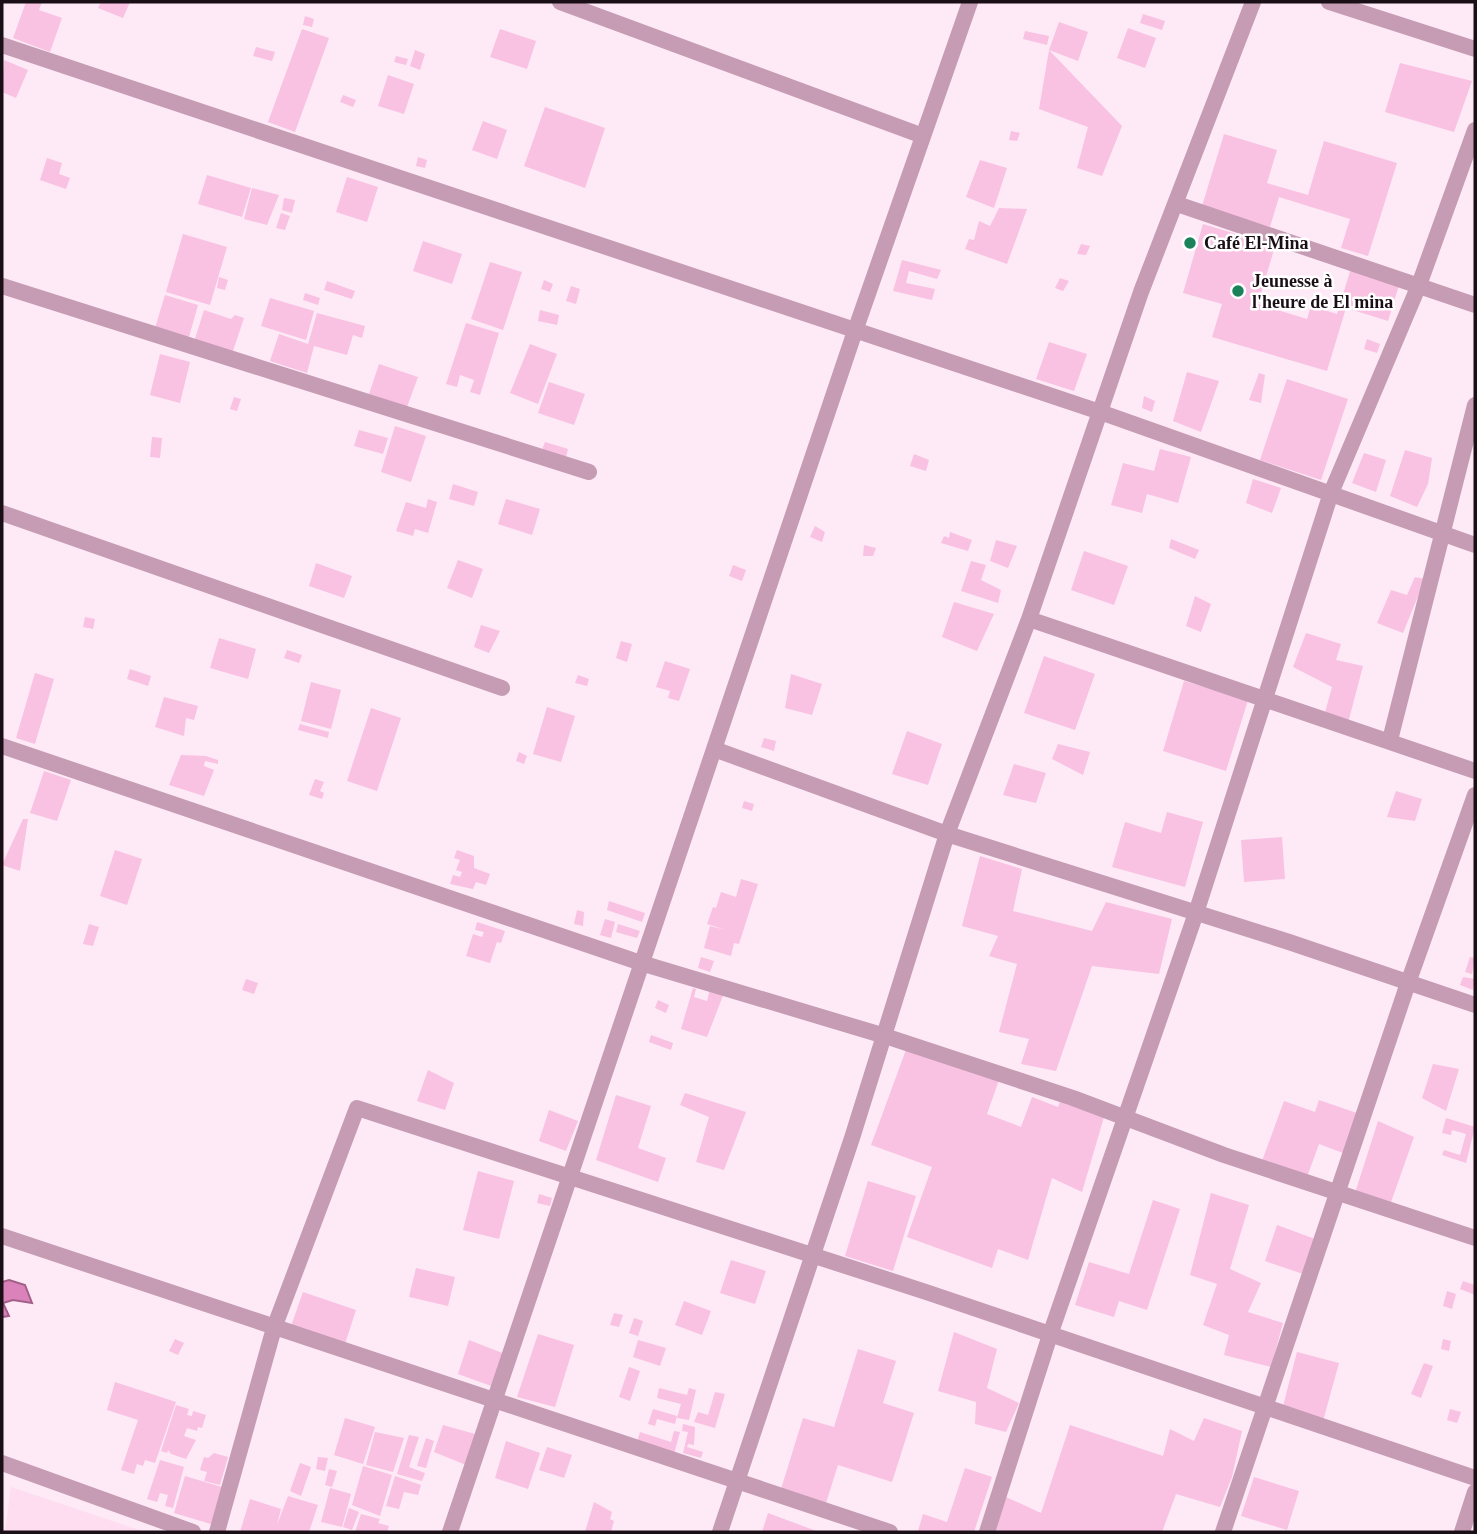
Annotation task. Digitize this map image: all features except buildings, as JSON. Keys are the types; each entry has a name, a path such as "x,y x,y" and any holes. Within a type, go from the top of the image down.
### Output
{"street":[{"path":"560,2 923,136"},
{"path":"450,1532 855,331 970,2"},
{"path":"720,1532 885,1036 947,834 1029,619 1141,292 1253,2"},
{"path":"1329,2 1475,49"},
{"path":"2,45 1100,412 1475,545"},
{"path":"987,1532 1050,1335 1196,913 1331,493 1419,285 1475,130"},
{"path":"1177,204 1475,305"},
{"path":"2,286 589,472"},
{"path":"1390,740 1475,405"},
{"path":"2,513 502,688"},
{"path":"1029,619 1475,771"},
{"path":"2,746 641,962 885,1036 1339,1194 1475,1238"},
{"path":"714,749 947,834 1475,1005"},
{"path":"1223,1532 1339,1194 1408,982 1475,795"},
{"path":"217,1532 274,1328 357,1108 1050,1335 1475,1478"},
{"path":"2,1236 890,1532"},
{"path":"2,1463 193,1532"},
{"path":"1462,1532 1475,1492"}],"shaded area":[{"path":"9,1280 25,1285 32,1303 13,1300 3,1303 9,1316 2,1317 2,1282"},
{"path":"11,1487 145,1532 5,1532"}],"place":[{"name":"Café El-Mina","path":"1190,243"},
{"name":"Jeunesse à l'heure de El mina","path":"1238,291"}]}
